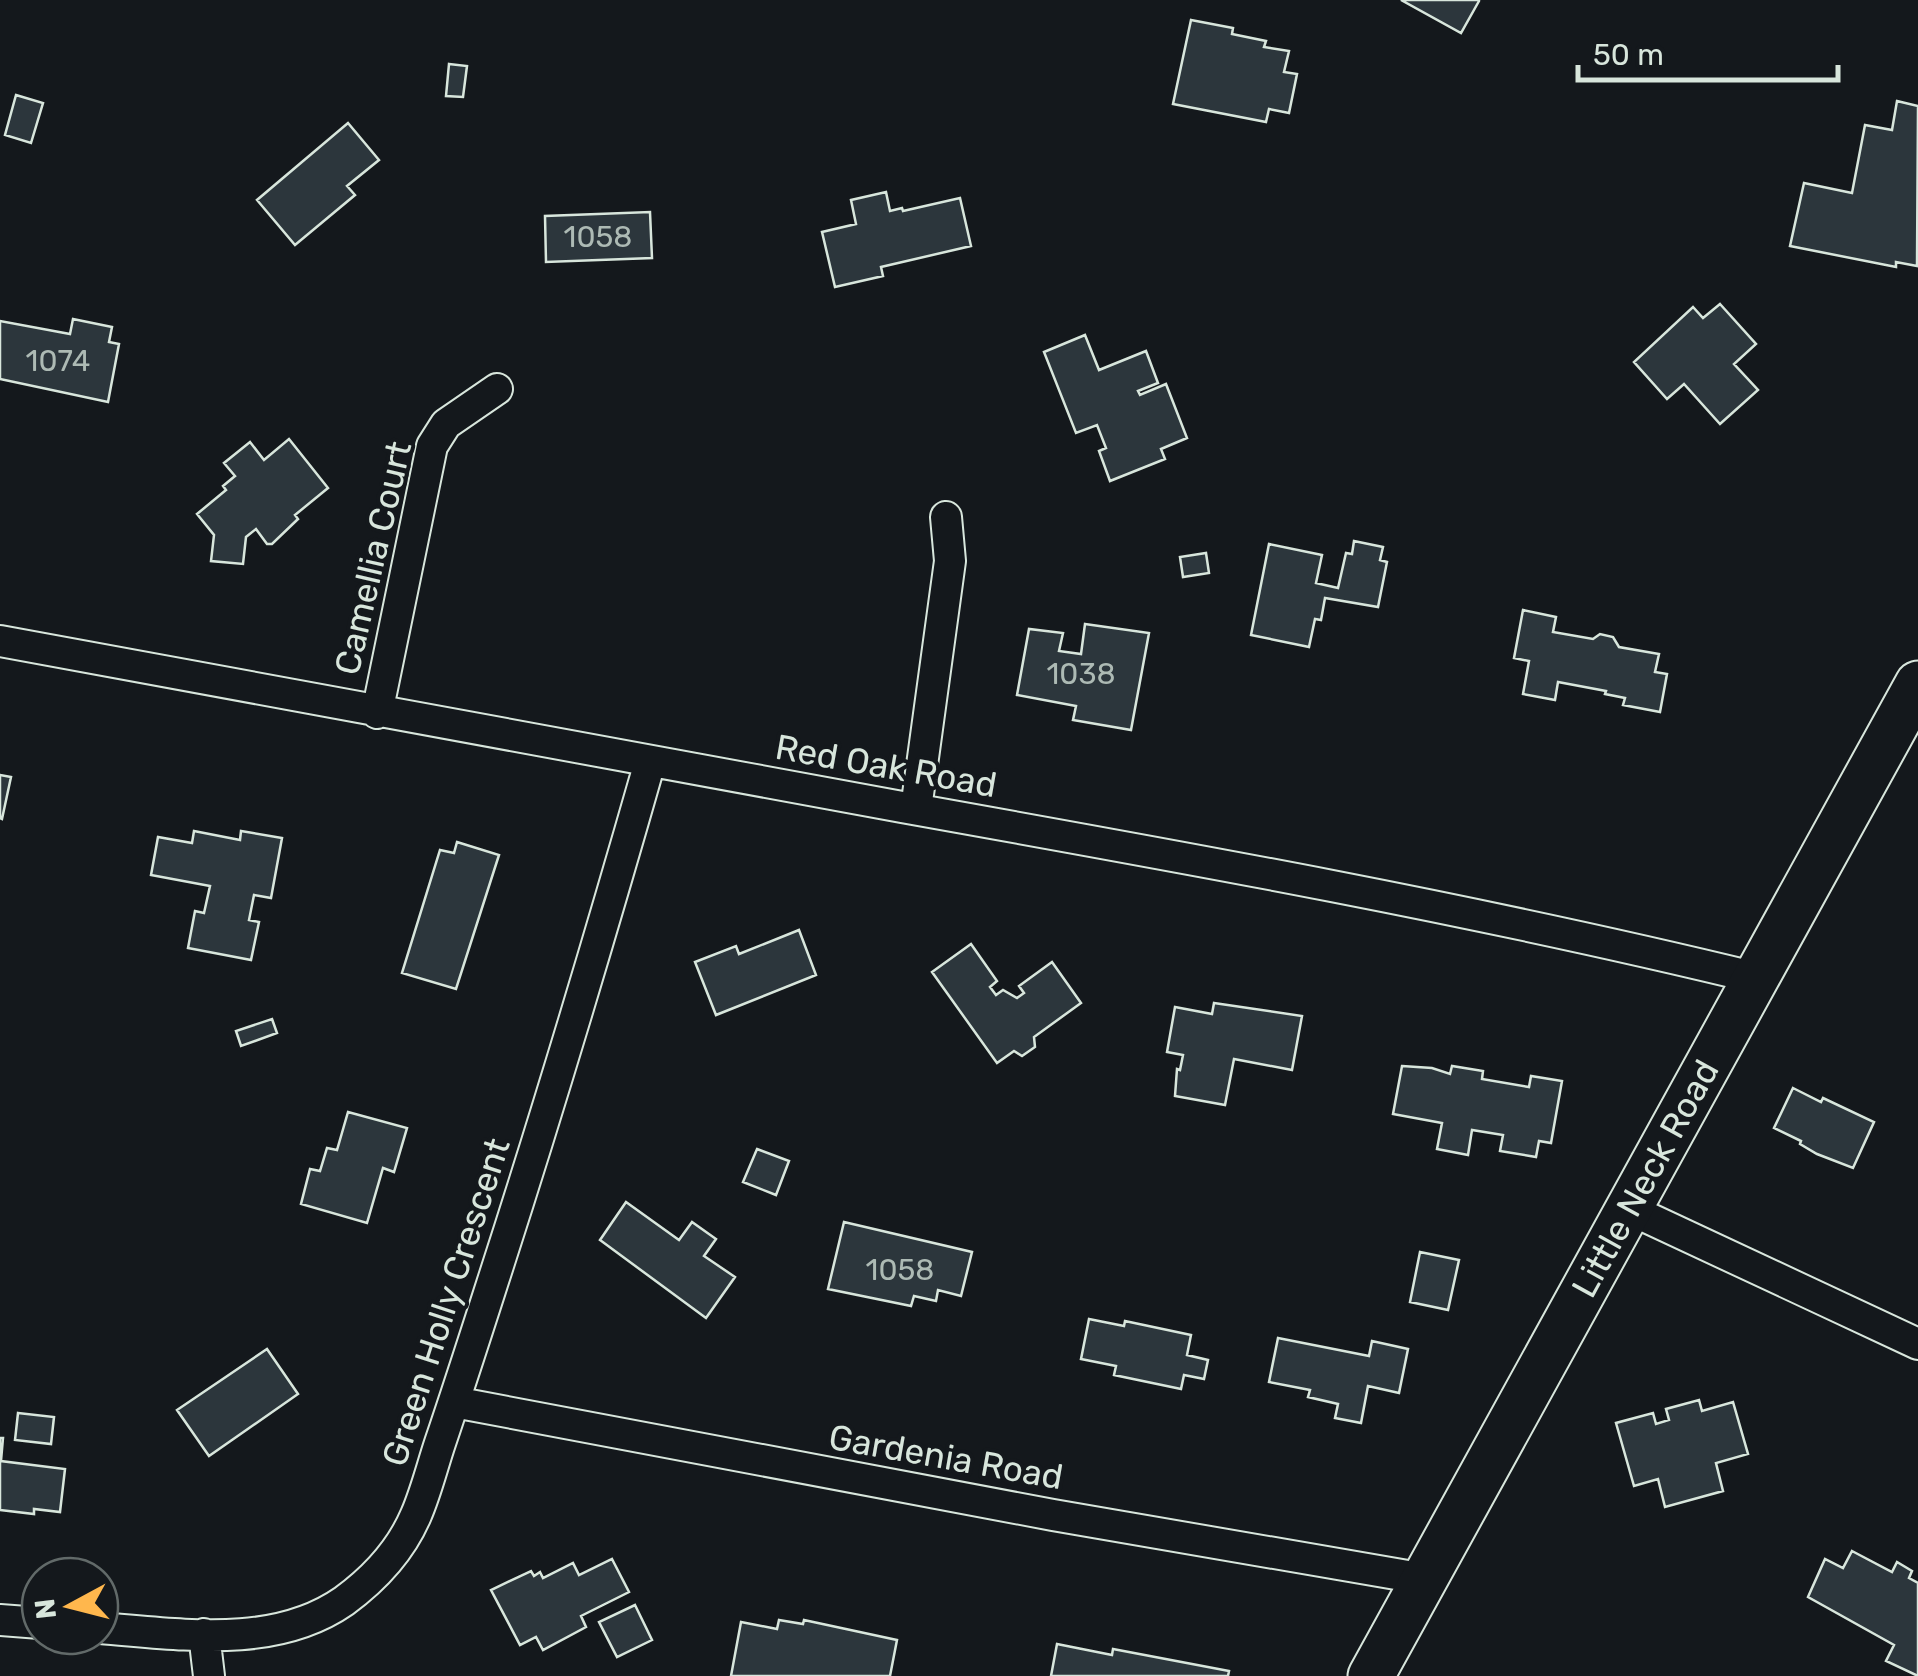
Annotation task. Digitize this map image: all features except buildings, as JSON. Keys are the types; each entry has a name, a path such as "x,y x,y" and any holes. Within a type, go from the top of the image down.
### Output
{"street":[{"name":"Camellia Court","path":"377,713 432,446 446,424 462,410 498,389"},
{"path":"916,810 950,561 946,517"},
{"name":"Red Oak Road","path":"0,642 1572,932 1757,978"},
{"name":"Little Neck Road","path":"1371,1676 1918,684"},
{"name":"Green Holly Crescent","path":"120,1629 250,1634 313,1618 342,1602 374,1576 395,1552 416,1516 454,1402 572,1034 650,762"},
{"path":"1629,1209 1918,1344"},
{"name":"Gardenia Road","path":"454,1402 1053,1515 1425,1579"},
{"path":"204,1634 209,1676"}]}
